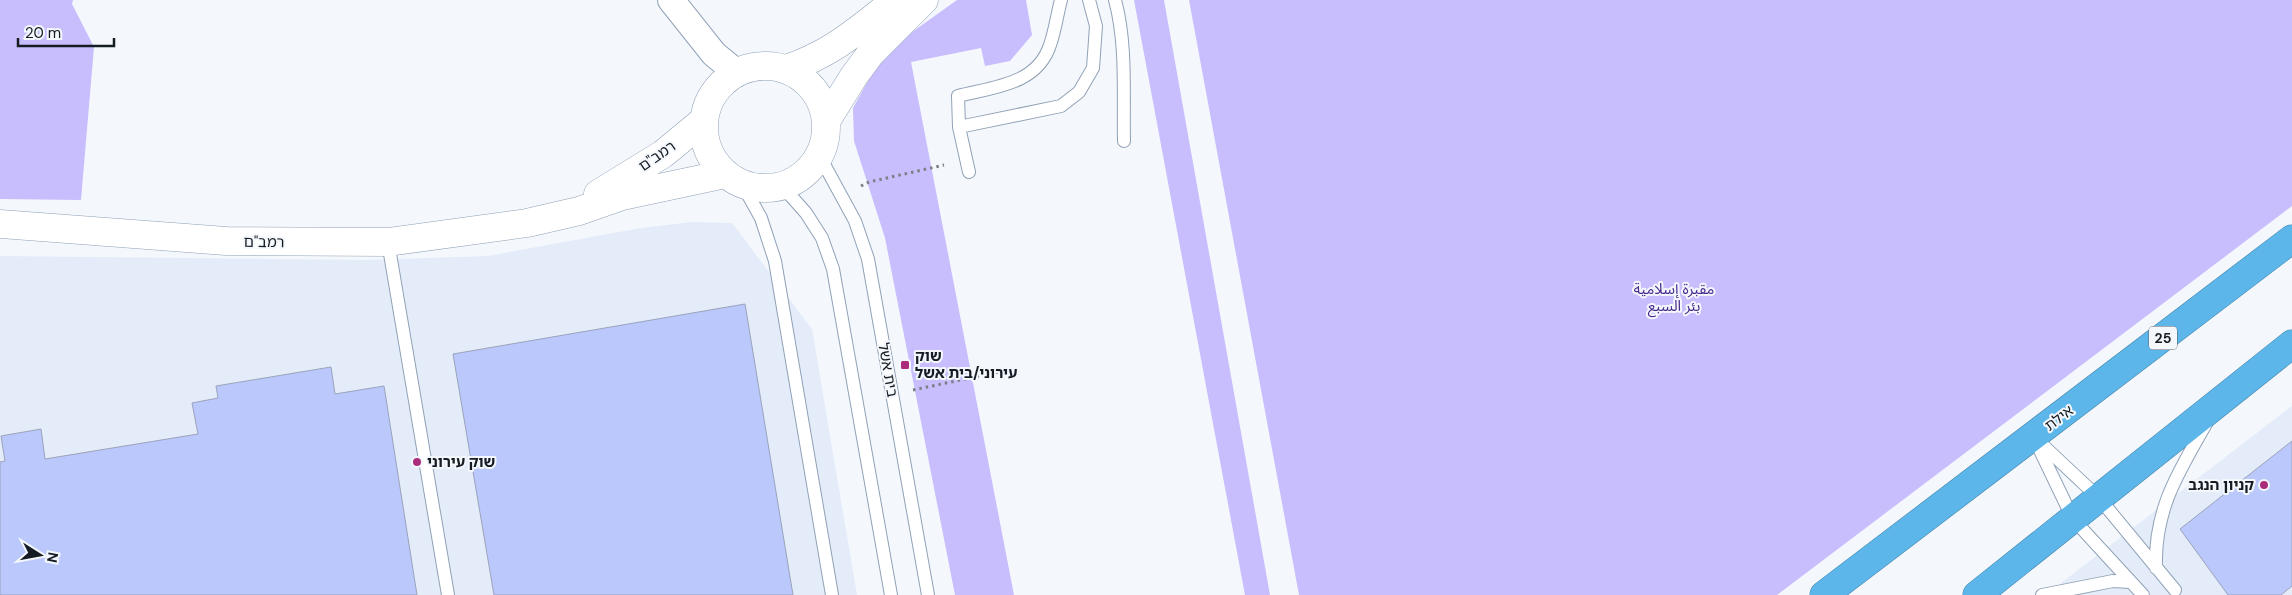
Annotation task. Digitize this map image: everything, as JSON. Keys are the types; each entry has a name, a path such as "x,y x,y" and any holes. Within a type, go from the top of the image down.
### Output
{"highway":[{"name":"אילת","path":"1824,595 2292,239"},
{"path":"1976,595 2292,344"}],"street":[{"path":"671,0 714,54 736,72"},
{"path":"786,69 812,61 839,46 896,0"},
{"path":"826,121 871,53 924,0"},
{"path":"769,65 786,69 814,89 822,105 826,121 825,138 819,155 810,168 797,179 782,186 762,189 734,179 712,159 704,140 703,120 713,95 720,84 736,72 752,66 769,65"},
{"name":"רמב\"ם","path":"527,223 598,194 663,154 703,120"},
{"name":"רמב\"ם","path":"0,224 226,241 388,242 527,223 579,211 622,196 734,179"}],"lane":[{"path":"968,166 959,127 958,96 1021,80 1041,64 1050,46 1061,0"},
{"path":"959,127 1061,106 1078,92 1094,68 1096,26 1089,0"},
{"path":"1115,0 1118,13 1123,70 1124,141"},
{"name":"בית אשל","path":"819,155 855,221 868,259 928,595"},
{"path":"734,179 761,218 775,261 832,595"},
{"path":"782,186 806,213 822,238 833,268 891,595"},
{"path":"388,242 448,595"},
{"path":"2156,568 2155,545 2158,525 2172,484 2218,403"},
{"path":"2034,437 2099,498 2175,590"},
{"path":"2034,437 2073,518 2143,595"},
{"path":"2042,595 2113,581 2130,582"}],"path":[{"path":"869,182 968,166"},
{"path":"892,394 1008,370"}],"shaded area":[{"name":"שוק עירוני","path":"692,222 732,223 812,329 857,595 0,595 0,256 367,260 488,256 641,228"},
{"path":"2292,406 2292,595 2071,595 2061,583"}],"green space":[{"path":"0,0 73,0 72,4 94,47 81,200 0,199"},
{"path":"957,0 1026,0 1032,35 1010,61 985,66 981,48 911,62 1014,595 955,595 885,238 854,141 853,108 869,79 894,45"},
{"path":"1134,0 1164,0 1270,595 1245,595"},
{"name":"مقبرة إسلامية بئر السبع","path":"1189,0 2292,0 2292,206 1777,595 1299,595"}],"building":[{"path":"745,304 793,595 494,595 453,354"},
{"path":"331,367 335,394 384,386 417,595 0,595 0,462 5,461 1,436 41,429 45,459 198,434 192,403 218,398 216,386"},
{"name":"קניון הנגב","path":"2292,441 2292,586 2281,595 2228,595 2180,529"}],"place":[{"name":"שוק עירוני/בית אשל","path":"905,365"},
{"name":"שוק עירוני","path":"417,462"},
{"name":"קניון הנגב","path":"2264,485"}]}
